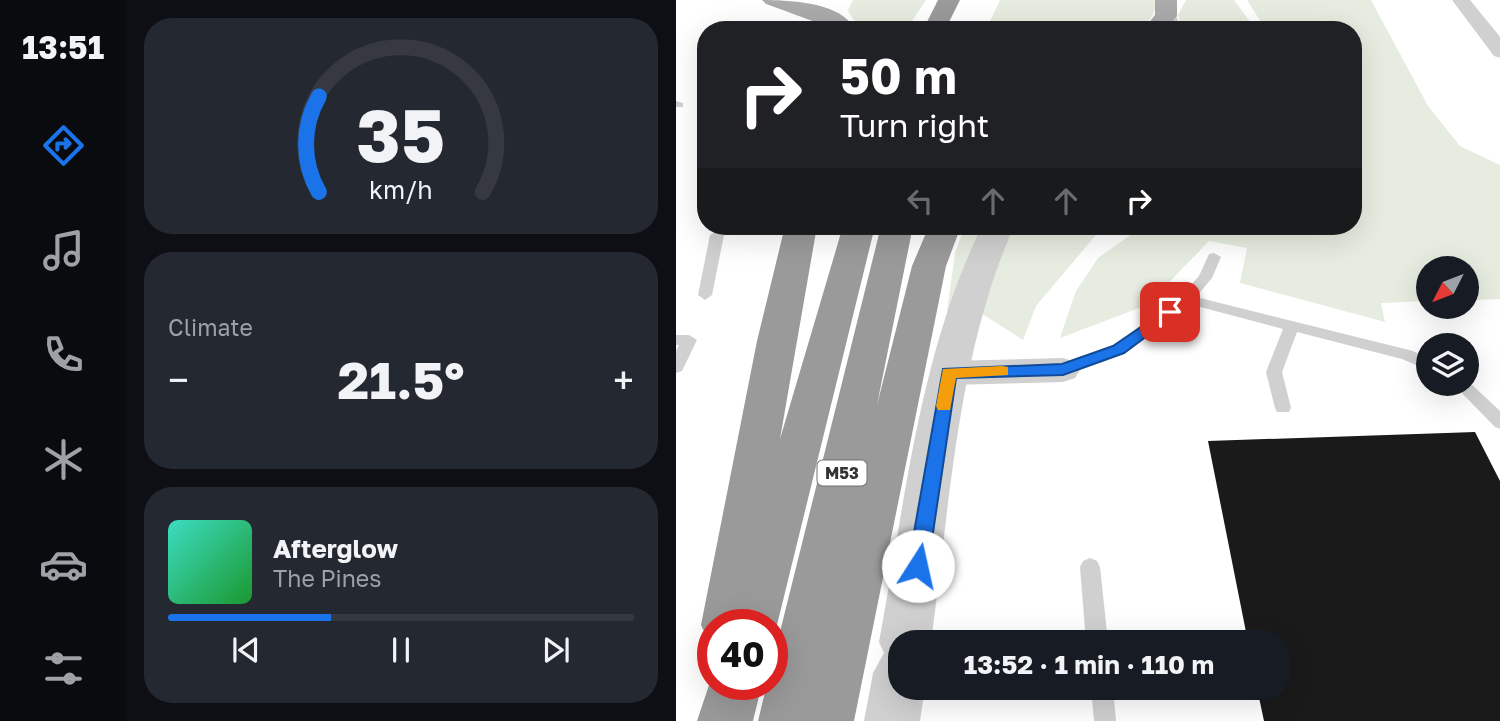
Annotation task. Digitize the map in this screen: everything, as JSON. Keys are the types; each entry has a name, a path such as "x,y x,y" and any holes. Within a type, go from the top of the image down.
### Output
{"highway":[{"path":"938,21 949,0"},
{"path":"730,609 776,341 799,235"},
{"name":"M53","path":"755,609 857,235"},
{"name":"M53","path":"786,721 895,235"},
{"path":"826,721 929,267 942,235"},
{"path":"710,721 713,700"},
{"path":"725,721 731,700"}],"main road":[{"path":"772,0 812,11 831,21"},
{"path":"840,0 834,8 840,21"}],"street":[{"path":"1461,0 1500,52"},
{"path":"907,630 949,373 978,269 994,235"},
{"path":"949,373 1063,370"},
{"path":"892,721 896,700"}],"lane":[{"path":"705,295 717,235"},
{"path":"1063,370 1119,350 1186,299 1205,278 1214,257"},
{"path":"1186,299 1291,328 1407,355 1416,360"},
{"path":"1283,408 1274,372 1291,328"},
{"path":"676,340 689,340 676,367"},
{"path":"1473,396 1500,423"},
{"path":"1090,567 1096,630"},
{"path":"1103,700 1105,721"}],"shaded area":[{"path":"853,0 926,0 912,21 856,21 848,10"},
{"path":"1000,0 1155,0 1155,9 1149,21 990,21"},
{"path":"1186,0 1234,0 1249,21 1180,21 1178,15"},
{"path":"1247,0 1371,0 1428,106 1460,146 1500,165 1500,299 1479,300 1479,256 1416,256 1416,302 1381,303 1385,322 1240,283 1247,248 1209,241 1147,305 1060,338 1076,291 1098,258 1130,235 1362,235 1362,21 1260,21"},
{"path":"962,235 982,235 946,319 955,253"},
{"path":"1011,235 1096,235 1036,306 1023,340 981,313 987,274"}],"building":[{"path":"1475,432 1500,481 1500,721 1264,721 1260,700 1290,700 1290,630 1246,630 1208,441"}],"slow traffic":[{"path":"944,406 949,373 1002,371"}],"route":[{"path":"918,566 949,373 1063,370 1119,350 1170,312"}]}
